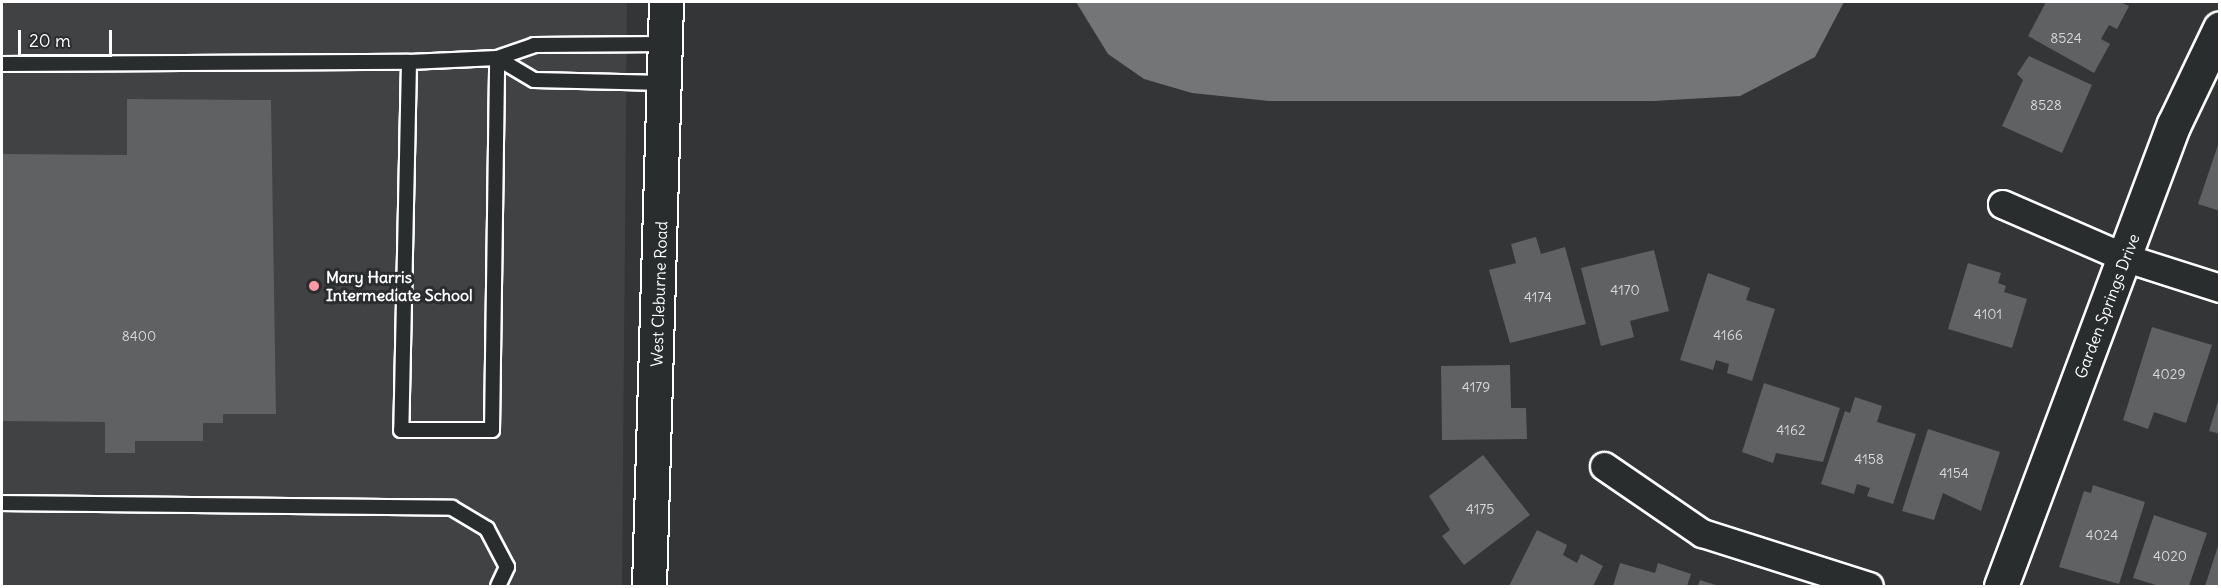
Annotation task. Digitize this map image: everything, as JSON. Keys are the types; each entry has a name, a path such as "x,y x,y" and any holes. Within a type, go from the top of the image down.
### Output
{"street":[{"name":"West Cleburne Road","path":"649,586 666,2"},
{"name":"Garden Springs Drive","path":"2001,586 2126,258 2174,124 2220,28"},
{"path":"2002,204 2126,258 2220,288"},
{"path":"1604,466 1702,533 1869,586"}],"lane":[{"path":"2,64 409,62 497,58 534,45 665,44"},
{"path":"409,62 401,430 492,430 497,58"},
{"path":"497,58 534,80 665,83"},
{"path":"2,503 452,508 487,529 507,567 498,586"}],"shaded area":[{"name":"Mary Harris Intermediate School","path":"2,2 627,2 622,586 2,586"},
{"path":"1076,2 1844,2 1815,57 1740,96 1654,101 1269,101 1192,93 1144,79 1108,54"}],"building":[{"path":"2046,2 2120,2 2129,6 2117,29 2109,25 2101,39 2110,44 2094,73 2028,36"},
{"path":"2029,56 2092,85 2062,153 2002,126 2023,80 2017,74"},
{"path":"127,99 271,100 276,414 223,414 223,423 203,423 203,441 135,441 135,453 105,453 105,422 2,421 2,154 127,155"},
{"path":"2220,142 2220,211 2198,204"},
{"path":"1536,237 1541,254 1565,247 1586,324 1510,343 1489,270 1516,263 1511,244"},
{"path":"1654,250 1669,311 1630,321 1634,337 1601,346 1581,268"},
{"path":"1968,263 2001,273 1998,283 2006,286 2004,292 2027,299 2012,348 1948,329"},
{"path":"1708,273 1750,288 1746,300 1775,309 1752,381 1727,373 1729,364 1716,360 1713,370 1680,360"},
{"path":"2152,327 2212,345 2186,423 2154,412 2148,429 2123,420"},
{"path":"1510,365 1511,408 1526,408 1527,439 1442,440 1441,366"},
{"path":"1764,383 1840,408 1823,462 1776,453 1773,463 1742,452"},
{"path":"1855,397 1882,406 1877,422 1916,434 1893,504 1867,496 1870,488 1857,484 1854,494 1821,484 1845,411 1850,413"},
{"path":"2220,398 2220,434 2209,431"},
{"path":"1928,429 2000,452 1981,511 1943,493 1934,520 1902,511"},
{"path":"1483,455 1530,515 1464,565 1442,536 1450,530 1429,496"},
{"path":"2093,485 2145,502 2119,584 2059,567 2084,491 2091,493"},
{"path":"2154,515 2207,533 2189,586 2159,586 2133,578"},
{"path":"1537,530 1567,545 1563,555 1577,563 1581,554 1603,566 1593,586 1509,586"},
{"path":"2219,543 2220,586 2205,586"},
{"path":"1620,563 1655,573 1658,563 1691,574 1687,586 1613,586"},
{"path":"1700,580 1719,586 1698,586"}],"place":[{"name":"Mary Harris Intermediate School","path":"314,286"}]}
